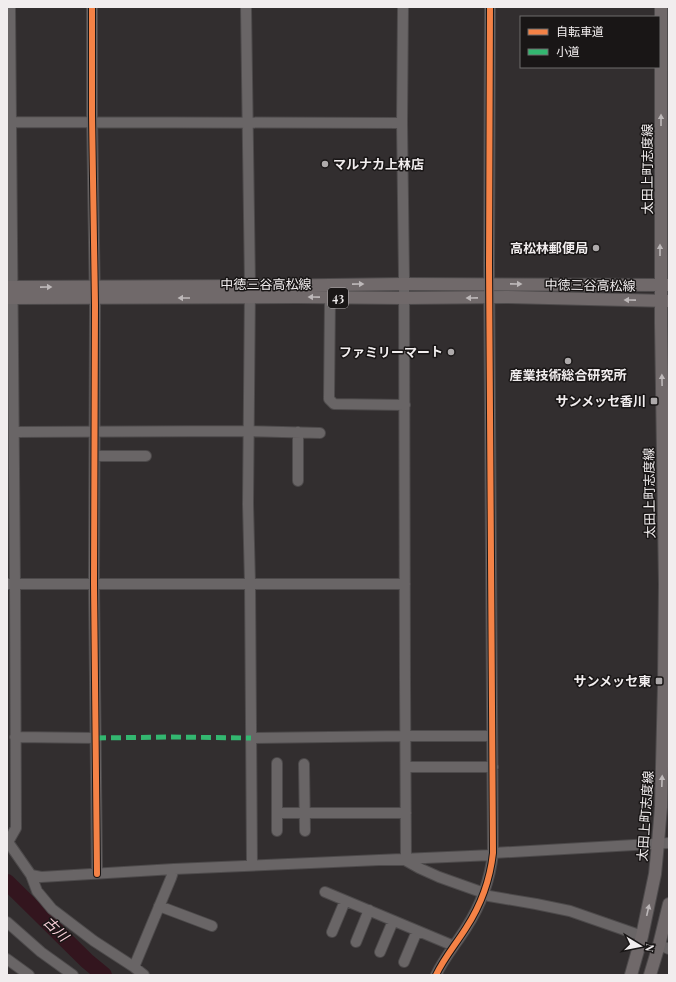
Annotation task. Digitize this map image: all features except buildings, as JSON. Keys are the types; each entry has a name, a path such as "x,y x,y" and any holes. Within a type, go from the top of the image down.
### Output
{"main road":[{"name":"太田上町志度線","path":"631,975 642,936 655,874 664,843 661,806 665,584 665,285 661,7"},
{"name":"中徳三谷高松線","path":"10,292 250,292 404,284 665,285"},
{"name":"中徳三谷高松線","path":"250,292 330,298 489,297 665,301"},
{"path":"650,975 664,947 669,904"}],"street":[{"path":"10,7 10,292 12,431 11,584 16,828 8,842 31,875 37,892 52,909 94,941 144,975"},
{"path":"92,7 92,122 95,292 94,584 97,874"},
{"path":"246,7 250,292 248,504 252,865"},
{"path":"403,7 402,123 405,405 405,859"},
{"path":"436,975 440,966 467,927 478,907 488,879 493,854 489,297 490,7"},
{"path":"10,121 402,123"},
{"path":"330,298 329,399 334,404 405,405"},
{"path":"12,431 320,432"},
{"path":"298,432 298,481"},
{"path":"95,456 146,456"},
{"path":"11,584 405,584"},
{"path":"251,738 492,736"},
{"path":"15,738 96,738"},
{"path":"277,763 277,832"},
{"path":"304,764 305,831"},
{"path":"406,767 493,767"},
{"path":"277,813 406,813"},
{"path":"31,875 41,877 252,865 405,859 664,843"},
{"path":"405,859 438,877 490,896 570,911 642,936"},
{"path":"134,967 174,869"},
{"path":"325,892 454,946"},
{"path":"332,932 346,901"},
{"path":"160,906 212,926"},
{"path":"356,942 369,910"},
{"path":"380,952 393,921"},
{"path":"7,922 41,952 73,975"},
{"path":"404,962 417,930"},
{"path":"7,959 23,973"}],"waterway":[{"name":"古川","path":"7,882 87,961 104,975"}],"marked path":[{"path":"96,738 251,738"}],"cycle path":[{"path":"92,7 95,305 94,584 97,874"},
{"path":"436,975 476,910 490,873 493,853 489,265 490,7"}],"place":[{"name":"マルナカ上林店","path":"325,164"},
{"name":"高松林郵便局","path":"596,248"},
{"name":"ファミリーマート","path":"451,352"},
{"name":"産業技術総合研究所","path":"568,361"},
{"name":"サンメッセ香川","path":"654,401"},
{"name":"サンメッセ東","path":"659,681"}]}
